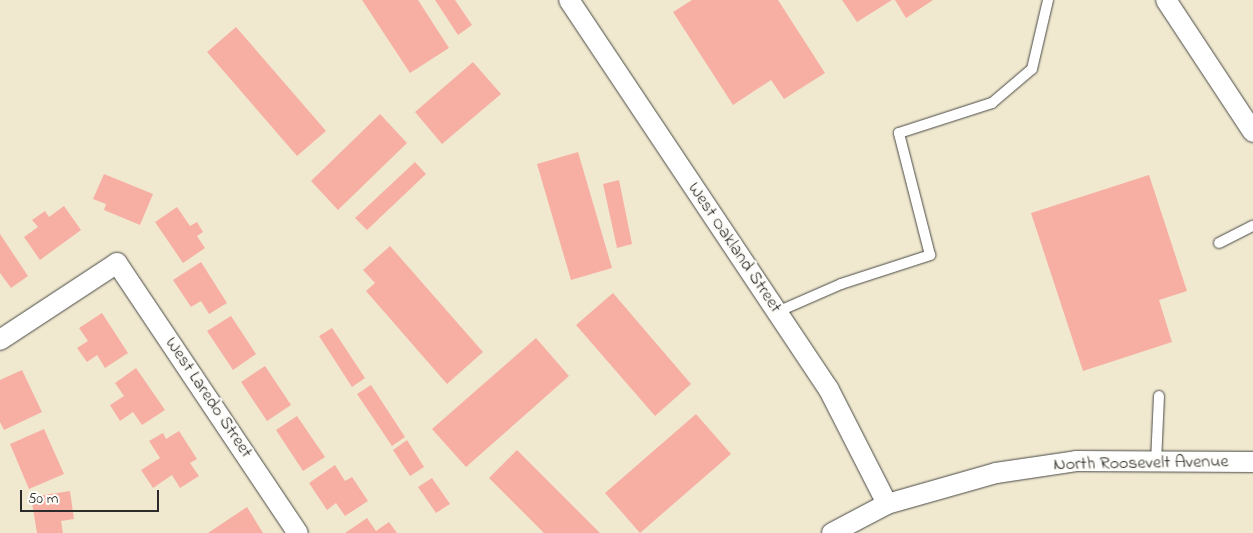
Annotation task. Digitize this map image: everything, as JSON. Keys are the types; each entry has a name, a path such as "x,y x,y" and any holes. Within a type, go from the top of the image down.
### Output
{"street":[{"name":"West Oakland Street","path":"568,0 828,388 887,504"},
{"path":"1166,0 1253,132"},
{"name":"West Laredo Street","path":"0,340 117,263 298,533"},
{"name":"North Roosevelt Avenue","path":"832,533 887,504 996,473 1076,461 1253,462"}],"lane":[{"path":"777,312 841,284 930,254 899,133 992,103 1032,68 1048,0"},
{"path":"1219,244 1253,226"},
{"path":"1156,462 1159,396"}],"building":[{"path":"362,0 418,0 449,48 410,73"},
{"path":"435,0 455,0 472,25 458,35"},
{"path":"692,0 778,0 825,73 784,99 771,80 733,105 673,12"},
{"path":"842,0 892,0 857,22"},
{"path":"895,0 933,0 906,18"},
{"path":"236,27 326,131 297,156 207,52"},
{"path":"473,62 501,94 442,144 415,112"},
{"path":"380,114 407,143 338,210 311,181"},
{"path":"578,152 612,268 571,280 537,164"},
{"path":"415,162 426,174 367,230 355,218"},
{"path":"104,174 153,194 140,225 104,210 106,204 93,199"},
{"path":"1149,175 1187,291 1159,300 1172,342 1083,371 1031,213"},
{"path":"619,180 632,244 617,248 603,184"},
{"path":"64,206 81,230 40,260 24,237 38,227 32,220 45,211 49,217"},
{"path":"177,207 190,226 197,222 203,232 197,236 205,248 183,263 155,222"},
{"path":"0,234 28,276 11,288 0,273"},
{"path":"390,246 483,352 447,384 366,291 375,283 363,270"},
{"path":"201,262 227,303 209,314 201,301 191,307 173,280"},
{"path":"613,293 691,384 655,416 576,325"},
{"path":"102,313 128,353 105,368 97,355 87,362 77,348 88,341 79,328"},
{"path":"231,316 256,354 233,370 207,331"},
{"path":"332,328 365,378 352,387 319,336"},
{"path":"536,338 569,376 466,467 432,429"},
{"path":"265,366 291,405 267,421 241,382"},
{"path":"136,368 165,410 142,425 133,412 120,421 110,405 124,396 115,383"},
{"path":"22,370 42,412 4,430 0,422 0,380"},
{"path":"371,385 405,437 392,446 357,394"},
{"path":"696,414 731,454 640,533 605,493"},
{"path":"297,416 325,457 303,471 276,430"},
{"path":"44,429 64,474 29,489 10,444"},
{"path":"179,431 197,459 190,463 199,476 180,488 172,475 153,488 141,470 160,458 149,441 163,433 166,439"},
{"path":"407,440 424,467 410,476 393,450"},
{"path":"517,450 600,533 544,533 489,478"},
{"path":"335,465 345,481 352,477 368,501 345,516 336,503 327,510 309,483"},
{"path":"432,478 450,504 436,513 418,487"},
{"path":"70,491 74,519 61,521 63,533 37,533 31,497"},
{"path":"247,507 263,533 208,533"},
{"path":"367,518 376,531 389,522 397,533 345,533"}]}
